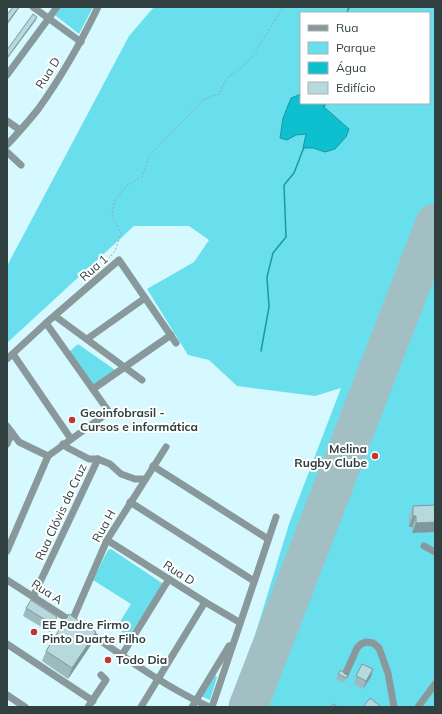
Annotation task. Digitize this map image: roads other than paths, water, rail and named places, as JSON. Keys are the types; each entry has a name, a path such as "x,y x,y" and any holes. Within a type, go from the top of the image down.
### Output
{"street":[{"path":"33,7 81,42"},
{"path":"7,75 57,7"},
{"name":"Rua D","path":"7,145 38,108 61,75 81,42 98,7"},
{"path":"7,121 20,130"},
{"path":"7,152 21,165"},
{"name":"Rua 1","path":"7,359 119,260 176,343"},
{"path":"88,339 145,298"},
{"path":"55,316 142,380"},
{"path":"7,551 48,456 109,412 46,323"},
{"path":"93,389 170,335"},
{"path":"13,354 71,438"},
{"path":"7,426 19,442 48,456"},
{"path":"7,444 12,433"},
{"path":"63,444 89,459 98,459 110,464 120,474 135,479 145,479"},
{"name":"Rua H","path":"78,626 107,540 166,447"},
{"name":"Rua Clóvis da Cruz","path":"33,597 98,459"},
{"path":"153,466 268,539"},
{"path":"130,502 254,581"},
{"name":"Rua A","path":"7,580 159,679 194,704 210,707 276,516"},
{"name":"Rua D","path":"107,540 239,622"},
{"path":"424,546 435,552"},
{"path":"122,656 168,579"},
{"path":"141,707 205,602"},
{"name":"Rua A","path":"194,704 236,634"},
{"path":"345,675 357,648 366,642 373,643 378,648 388,673 394,707"},
{"path":"7,644 91,704 106,680 101,675"},
{"path":"418,707 435,684"},
{"path":"7,695 25,707"}],"water":[{"path":"300,94 300,104 322,104 349,129 346,137 335,149 325,152 313,148 303,148 306,134 296,135 287,140 280,138 283,118 291,98"}],"waterway":[{"path":"347,12 349,7"},
{"path":"261,351 269,307 267,277 273,253 286,237 284,185 294,173 304,147"}],"place":[{"name":"Geoinfobrasil - Cursos e informática","path":"72,420"},
{"name":"Melina Rugby Clube","path":"375,456"},
{"name":"EE Padre Firmo Pinto Duarte Filho","path":"34,632"},
{"name":"Todo Dia","path":"108,660"}]}
